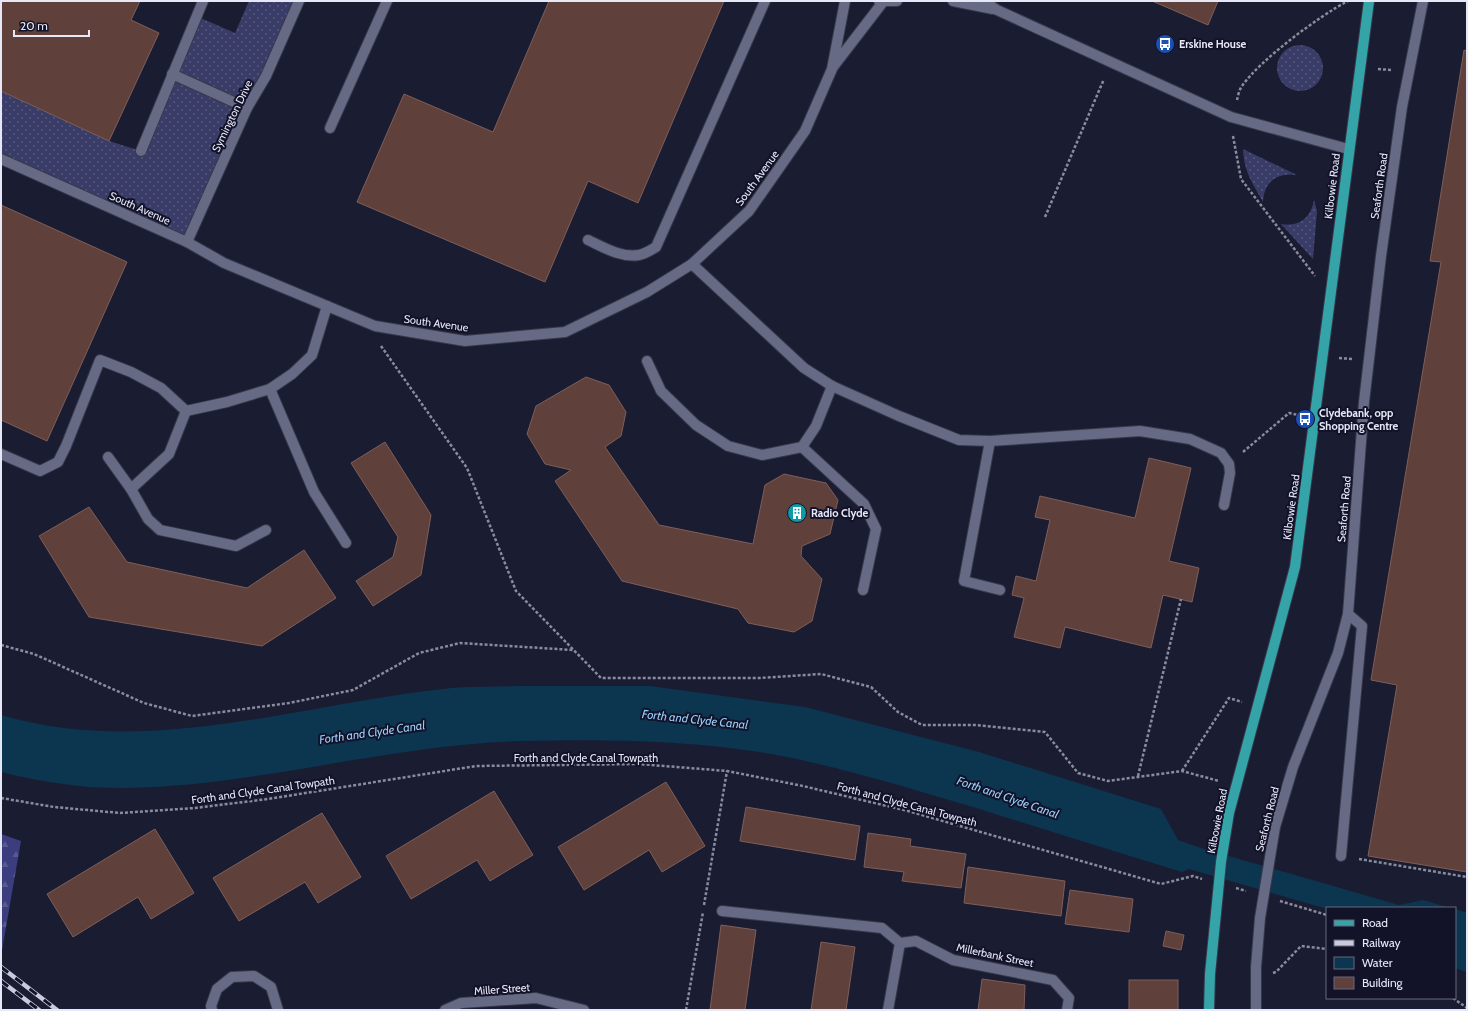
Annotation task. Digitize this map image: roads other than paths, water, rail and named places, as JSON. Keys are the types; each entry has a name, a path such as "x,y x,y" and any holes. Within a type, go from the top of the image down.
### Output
{"main road":[{"name":"Kilbowie Road","path":"1209,1010 1210,974 1221,862 1229,812 1295,567 1316,418 1348,148 1369,1"}],"street":[{"path":"141,152 202,1"},
{"name":"Symington Drive","path":"187,242 247,108 266,76 299,1"},
{"path":"330,128 387,1"},
{"path":"588,240 610,250 628,255 639,255 656,247 765,1"},
{"name":"South Avenue","path":"832,69 845,1"},
{"path":"881,2 897,1"},
{"path":"953,1 997,10"},
{"path":"984,1 997,10 1231,117 1348,148"},
{"name":"Seaforth Road","path":"1256,1010 1256,967 1260,918 1275,827 1294,767 1338,653 1348,614 1369,361 1381,256 1402,107 1423,1"},
{"name":"South Avenue","path":"1,159 187,242 224,263 375,326 465,341 565,332 647,292 692,264 749,212 805,131 832,69 881,2"},
{"path":"172,74 247,108"},
{"path":"692,264 798,363 832,386 899,416 959,440 990,441 1140,431 1190,439 1221,453 1229,464 1230,473 1224,505"},
{"path":"186,411 227,402 270,390 292,374 312,356 327,306"},
{"path":"1,454 40,471 58,462 66,446 100,360 131,372 161,388 186,411"},
{"path":"647,361 661,391 696,425 728,446 762,455 802,447 816,426 832,386"},
{"path":"270,390 314,492 346,543"},
{"path":"131,488 169,454 186,411"},
{"path":"990,441 964,581 1000,590"},
{"path":"802,447 864,504 876,529 863,590"},
{"path":"108,457 131,488 148,519 160,530 236,546 266,530"},
{"path":"1341,856 1362,626 1348,614"},
{"path":"722,911 882,928 900,943 888,1010"},
{"name":"Millerbank Street","path":"900,943 916,941 953,960 1053,980 1069,998 1067,1010"},
{"path":"212,1010 211,1006 217,989 232,977 254,976 271,987 278,1010"},
{"name":"Miller Street","path":"445,1010 461,1004 536,998 584,1010"}],"water":[{"name":"Forth and Clyde Canal","path":"519,686 650,686 805,707 979,752 1161,809 1178,840 1201,848 1399,905 1423,900 1448,907 1326,907 1326,909 1189,869 1182,872 986,811 859,774 782,756 718,747 653,742 588,740 523,741 473,744 423,749 226,780 177,786 127,788 63,784 1,772 1,715 56,727 111,731 167,730 277,716 388,696 452,688"},
{"path":"1456,909 1467,913 1467,972 1456,968"}],"railway":[{"path":"1,967 57,1010"},
{"path":"1,981 39,1010"}],"place":[{"name":"Erskine House","path":"1165,44"},
{"name":"Clydebank, opp Shopping Centre","path":"1305,419"},
{"name":"Radio Clyde","path":"797,513"}]}
